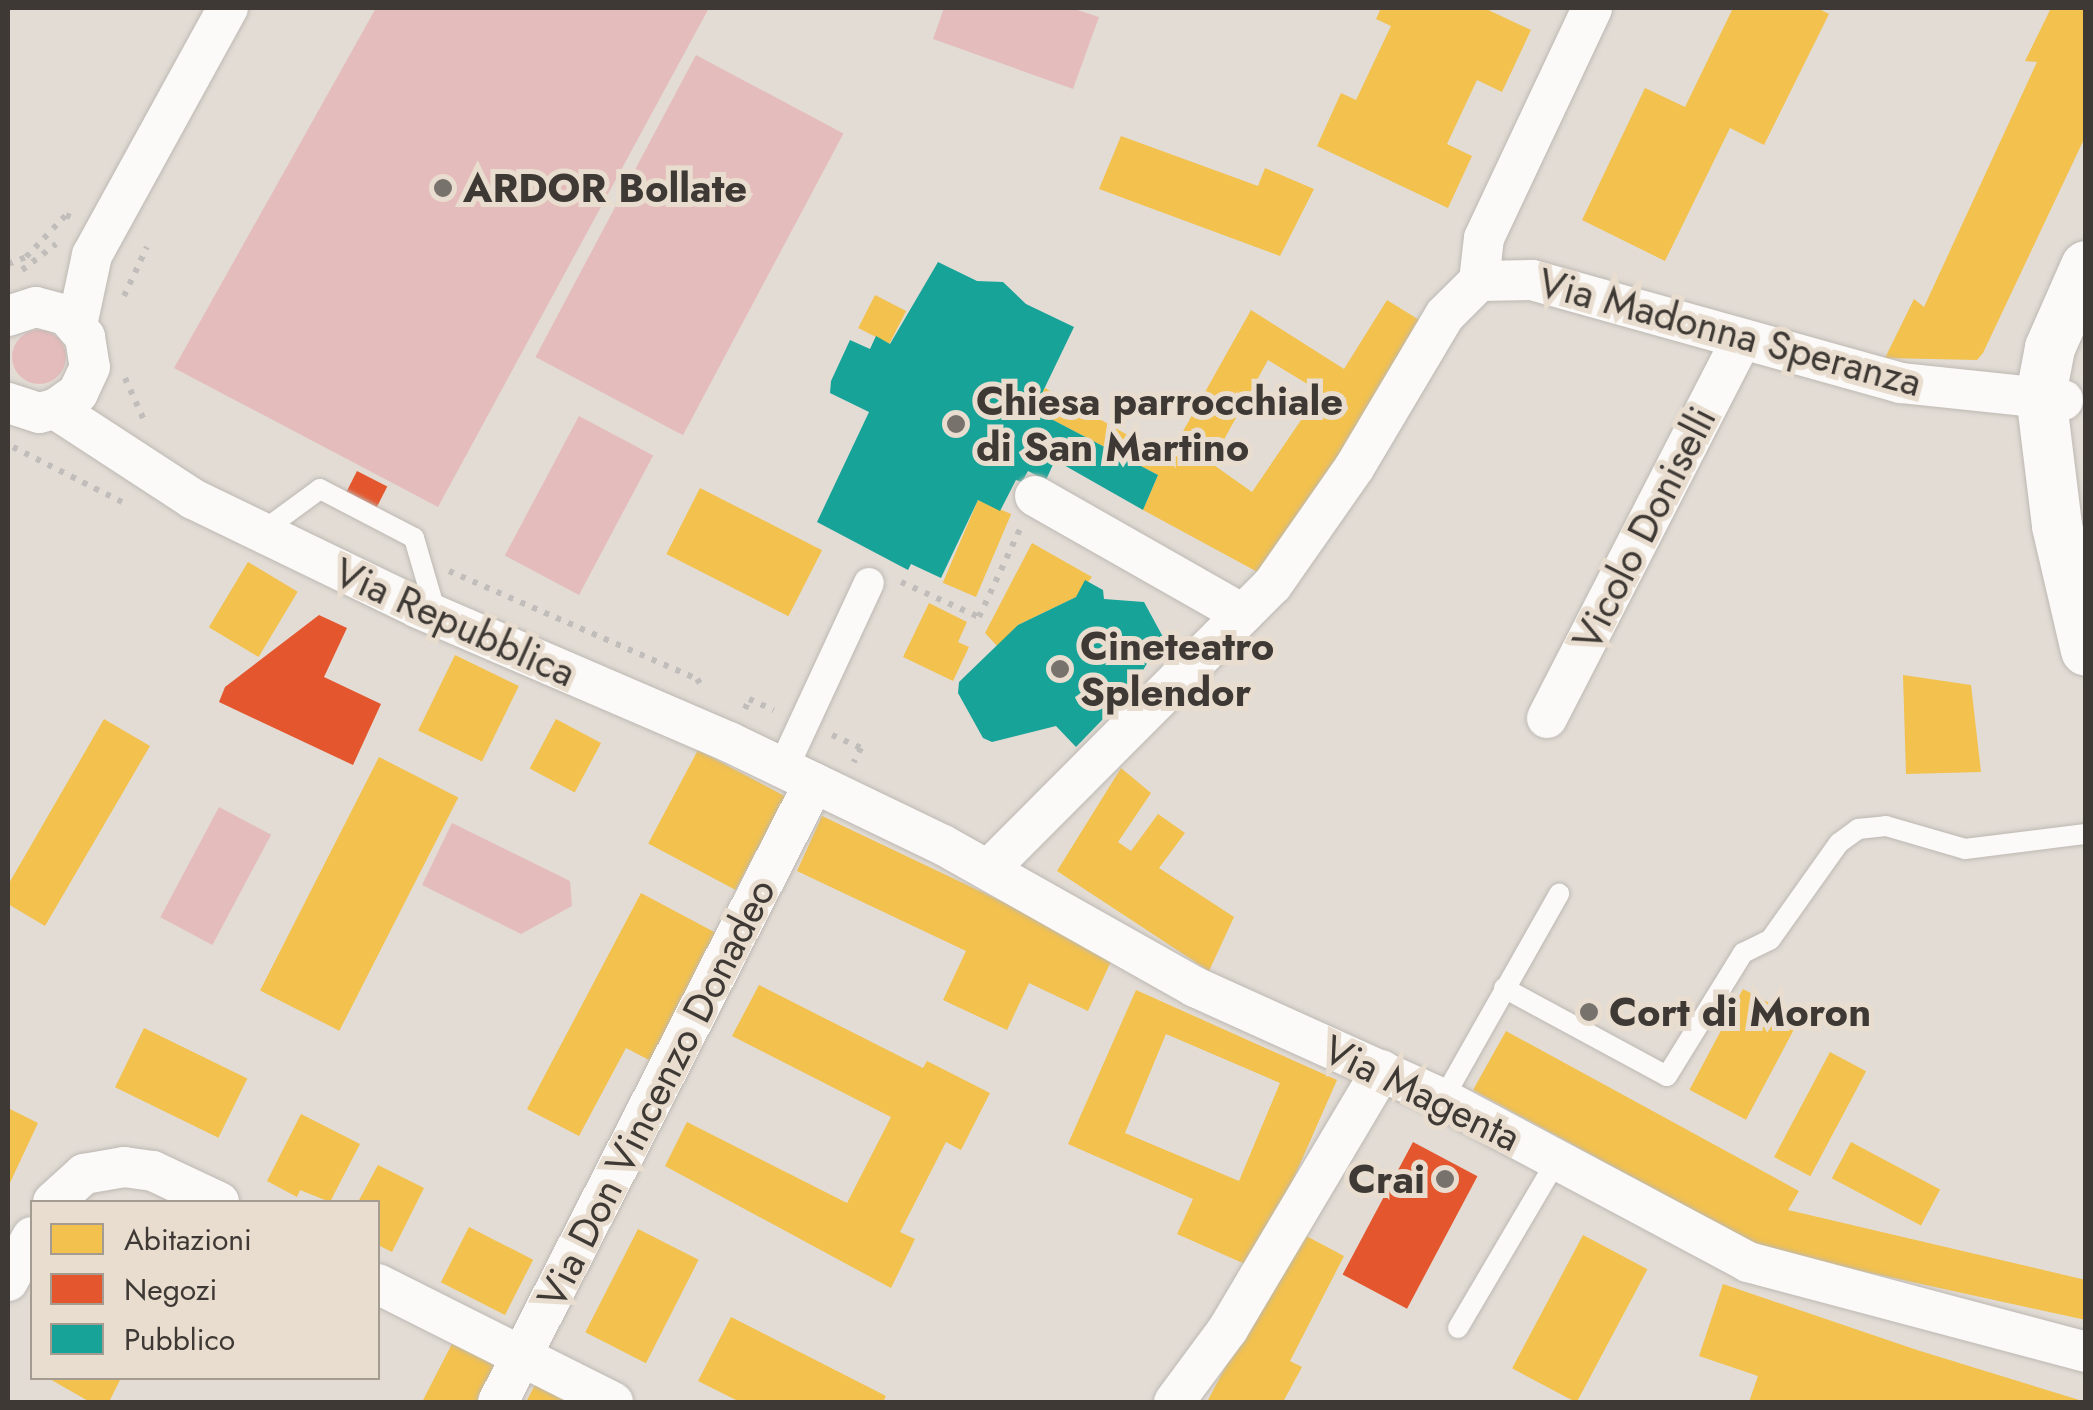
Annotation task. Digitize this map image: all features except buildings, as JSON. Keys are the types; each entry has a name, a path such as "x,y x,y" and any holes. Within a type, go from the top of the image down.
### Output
{"street":[{"path":"8,403 39,412 55,409 86,381 90,352 77,325 92,255 228,8"},
{"path":"988,869 1243,614 1292,558 1445,315 1479,280 1484,238 1592,8"},
{"path":"22,312 92,255"},
{"path":"2086,266 2050,348 2061,552 2086,651"},
{"name":"Via Madonna Speranza","path":"1479,280 1532,280 1901,383 2051,409"},
{"path":"22,312 77,325"},
{"name":"Vicolo Doniselli","path":"1547,718 1742,338"},
{"path":"2051,409 2086,349"},
{"name":"Via Repubblica","path":"86,381 137,460"},
{"name":"Via Repubblica","path":"55,409 193,499 260,532 437,616 799,775"},
{"path":"1035,496 1243,614"},
{"path":"799,775 869,584"},
{"name":"Via Magenta","path":"799,775 988,869 1195,987 1443,1099 1748,1262 2086,1352"},
{"name":"Via Don Vincenzo Donadeo","path":"498,1402 799,775"},
{"path":"1174,1402 1228,1329 1382,1070"},
{"path":"55,1200 84,1174 124,1167 153,1171 215,1200"},
{"path":"8,1281 30,1241"},
{"path":"380,1285 613,1402"}],"lane":[{"path":"260,532 320,489 414,538 437,616"},
{"path":"1504,988 1667,1076 1742,953 1770,940 1840,844 1858,829 1886,826 1965,849 2086,834"},
{"path":"1443,1099 1559,894"},
{"path":"1458,1328 1556,1160"}],"path":[{"path":"8,264 26,257 66,215 73,219"},
{"path":"8,444 128,506"},
{"path":"869,584 875,570 979,616 1035,496"}],"shaded area":[{"name":"ARDOR Bollate","path":"376,8 709,8 438,507 174,368"},
{"path":"944,8 1071,8 1099,17 1073,89 933,39"},
{"name":"ARDOR Bollate","path":"696,55 843,133 683,435 535,357"},
{"path":"39,330 58,338 66,357 58,376 39,384 20,376 12,357 20,338"},
{"path":"579,416 653,455 579,595 505,556"},
{"path":"219,807 271,835 212,945 160,917"},
{"path":"452,823 570,881 572,906 521,934 422,885"}],"place":[{"name":"ARDOR Bollate","path":"443,188"},
{"name":"Chiesa parrocchiale di San Martino","path":"956,424"},
{"name":"Cineteatro Splendor","path":"1060,669"},
{"name":"Cort di Moron","path":"1589,1012"},
{"name":"Crai","path":"1445,1179"}]}
